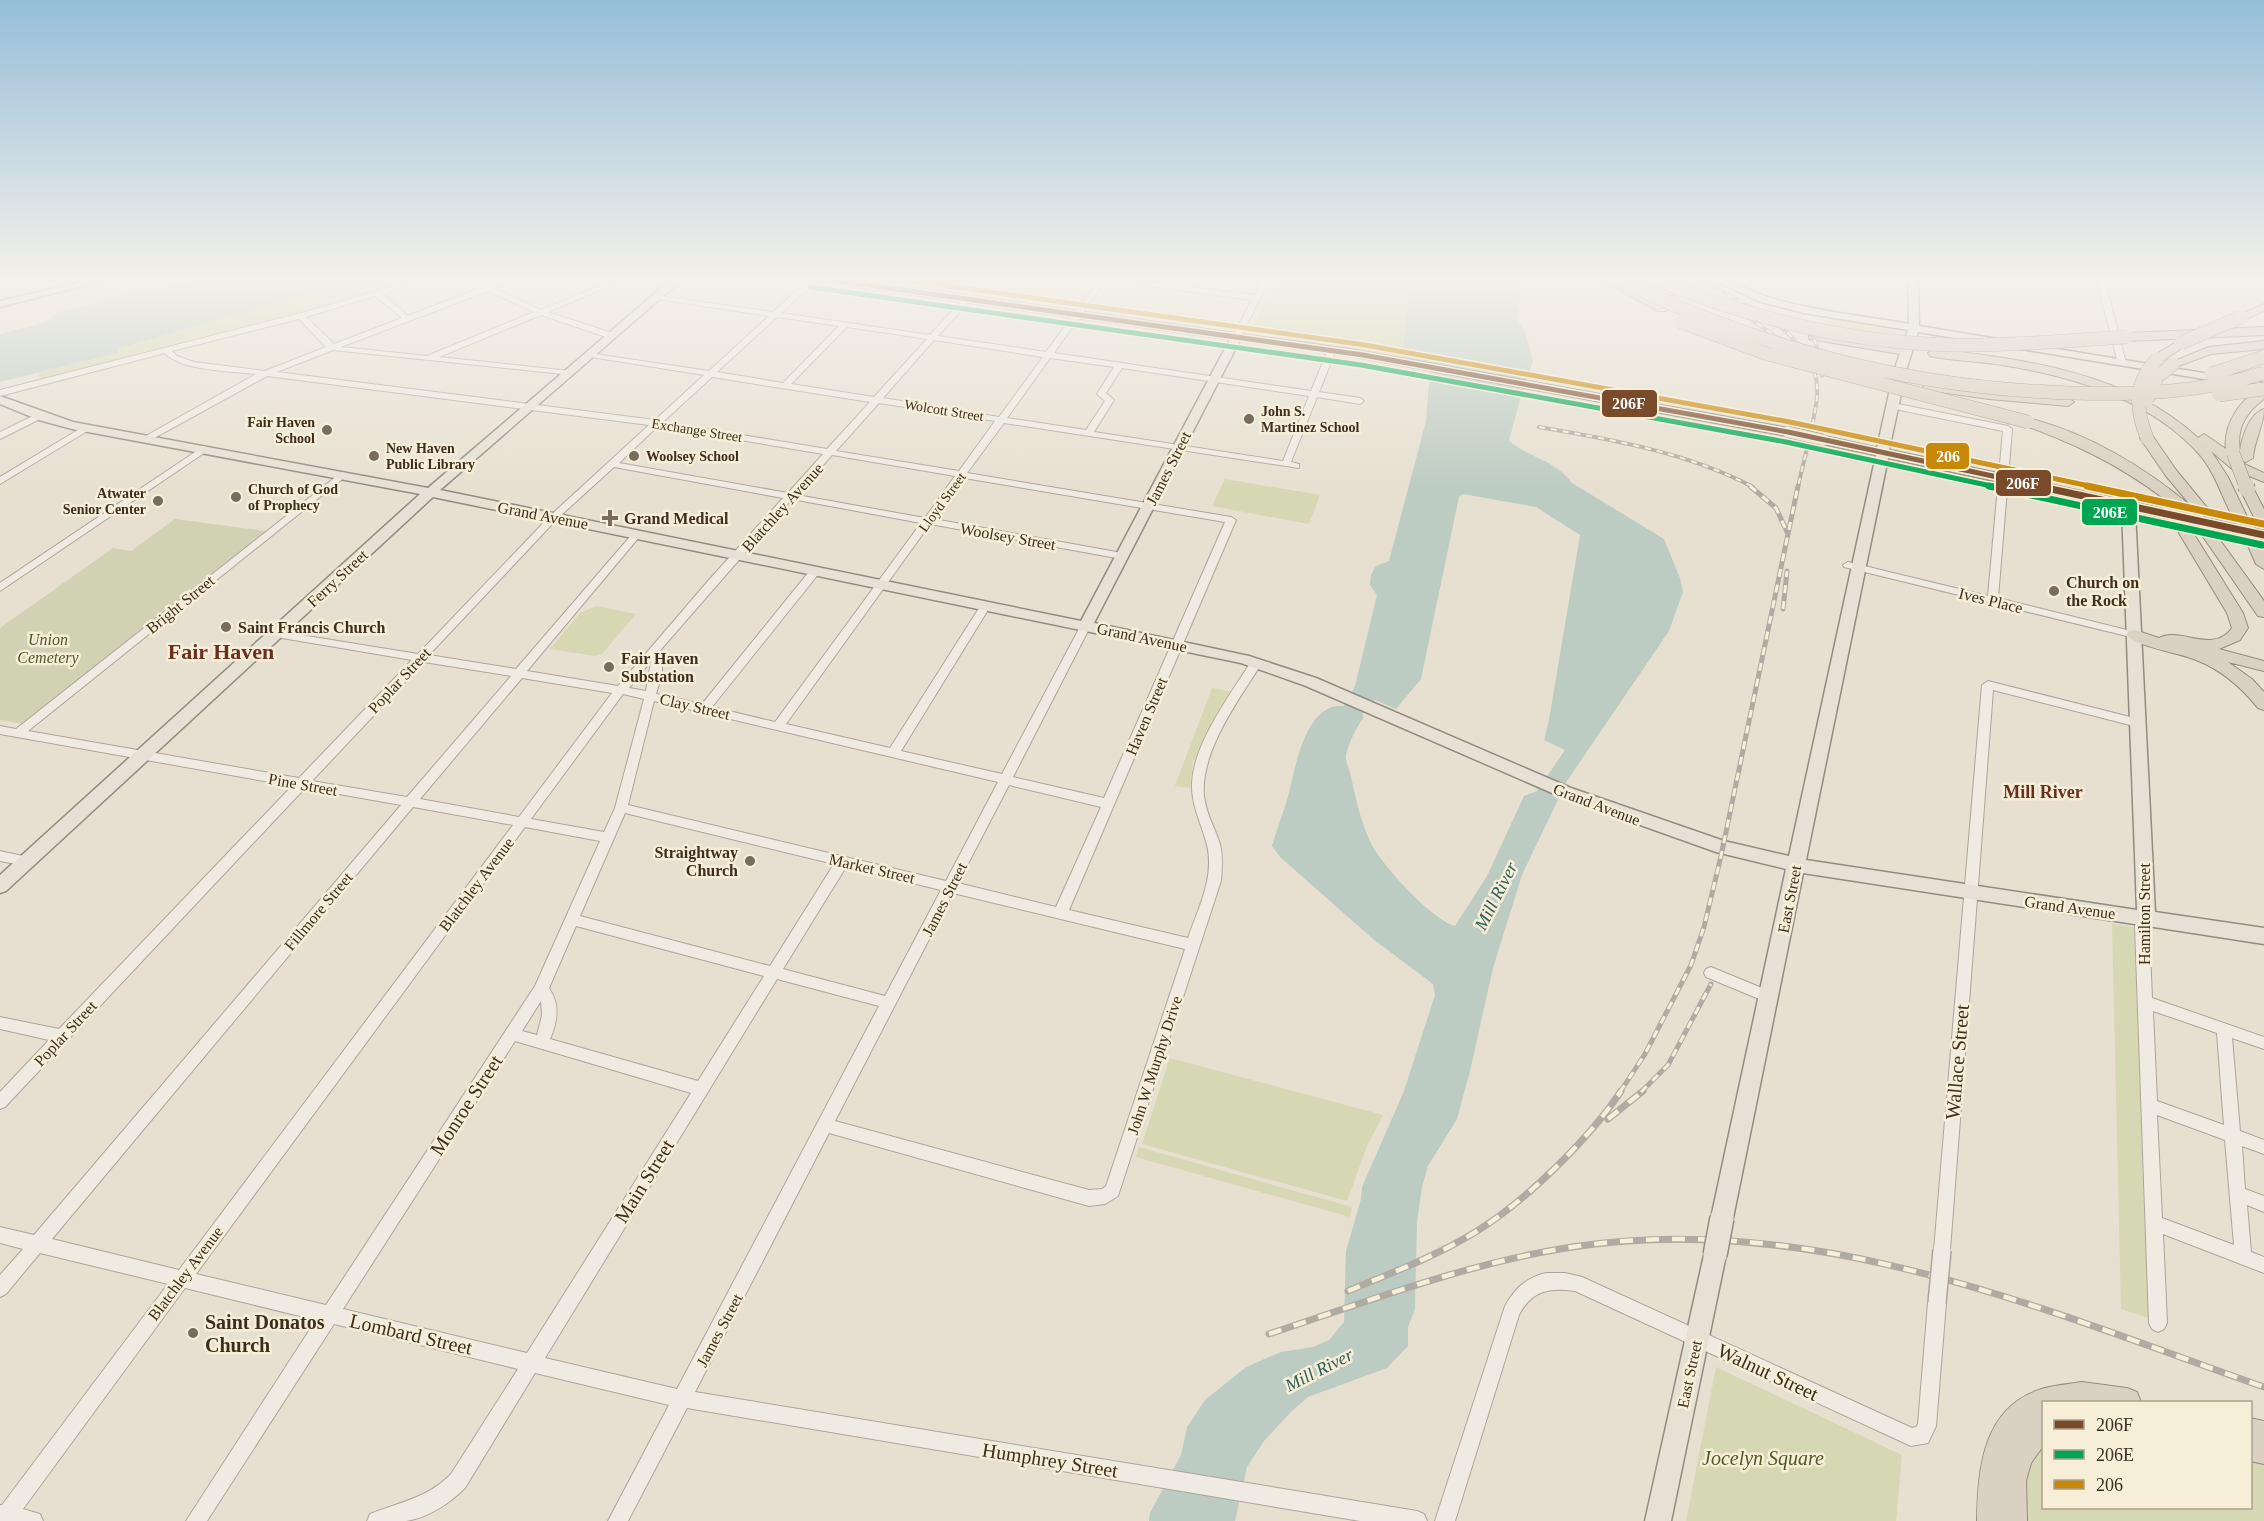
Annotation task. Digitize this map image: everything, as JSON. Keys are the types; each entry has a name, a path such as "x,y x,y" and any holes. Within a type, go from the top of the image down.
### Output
{"highway":[{"path":"1749,348 1833,374 1979,408 2028,422 2078,441 2140,474 2185,518 2235,613 2240,628 2233,638 2217,644 2135,635"},
{"path":"1766,348 1827,366 1914,385 2006,397 2096,402 2175,400 2263,391"},
{"path":"1794,348 1868,367 1950,382 2044,392 2129,394 2203,387 2264,373"},
{"path":"1825,348 1896,365 1979,378 2059,384 2144,383 2213,374 2264,357"},
{"path":"1886,348 2022,361 2066,371 2111,386 2177,418 2237,466 2264,478"},
{"path":"2174,348 2157,359 2144,374 2137,391 2137,408 2171,473 2187,490 2264,612"},
{"path":"2151,438 2148,394 2157,377 2173,364 2209,351 2237,348"},
{"path":"1934,352 1988,358 2037,367 2092,384 2146,408 2185,433 2205,453 2218,473 2243,523 2258,537 2264,564"},
{"path":"2263,391 2236,421 2232,436 2264,523"},
{"path":"2240,456 2264,413"},
{"path":"2078,441 2132,474 2170,509 2185,518 2210,525 2264,598"},
{"path":"2135,635 2192,652 2224,666 2246,683 2264,704"},
{"path":"2166,640 2264,666"},
{"path":"2055,1401 2082,1396 2120,1401"},
{"path":"1991,1521 1993,1468 2004,1434 2020,1416 2042,1404"},
{"path":"2013,1521 2011,1486 2016,1461 2030,1438 2042,1427"}],"main road":[{"name":"Ferry Street","path":"0,886 431,492 599,348"},
{"name":"James Street","path":"1086,625 1231,348"},
{"path":"1318,348 1788,432 2128,506 2258,537"},
{"name":"East Street","path":"1658,1521 1796,866 1853,567 1908,348"},
{"path":"2030,348 2122,363 2263,391"},
{"name":"Grand Avenue","path":"0,400 39,416 86,428 431,492 1086,625 1256,663 1371,708 1565,792 1697,840 1796,866 2264,936"},
{"name":"Hamilton Street","path":"2128,506 2145,918"}],"street":[{"path":"0,393 170,348"},
{"path":"147,439 265,374 333,348 570,373"},
{"path":"428,358 452,348"},
{"name":"Poplar Street","path":"0,1102 554,517 738,348"},
{"path":"785,385 822,348"},
{"name":"Blatchley Avenue","path":"3,1516 622,690 789,497 924,348"},
{"path":"1005,348 1360,401"},
{"name":"Lloyd Street","path":"778,726 1053,348"},
{"path":"2118,348 2122,363"},
{"name":"Exchange Street","path":"166,349 174,358 187,363 656,423 1231,520"},
{"path":"1314,394 1332,350"},
{"name":"Wolcott Street","path":"591,355 1291,465 1314,394"},
{"path":"1089,433 1110,400 1101,394 1120,365"},
{"path":"1893,406 2008,429 1993,600"},
{"path":"0,436 39,416"},
{"path":"0,481 86,428"},
{"path":"0,588 204,449"},
{"name":"Woolsey Street","path":"611,464 1122,556"},
{"name":"Bright Street","path":"18,733 342,475"},
{"name":"Haven Street","path":"1061,912 1231,520"},
{"name":"Fillmore Street","path":"0,1288 638,534"},
{"name":"Ives Place","path":"1853,567 2135,635"},
{"path":"705,708 816,570"},
{"path":"894,752 986,605"},
{"name":"James Street","path":"618,1521 1086,625"},
{"name":"Clay Street","path":"276,634 622,690 1108,804"},
{"name":"Monroe Street","path":"196,1521 541,989 621,808 651,696 657,662 652,655"},
{"name":"John W Murphy Drive","path":"826,1125 1089,1198 1105,1196 1116,1183 1214,881 1216,864 1212,837 1197,795 1201,762 1256,663"},
{"name":"Wallace Street","path":"1921,1436 1927,1426 1988,685 2138,723"},
{"name":"Pine Street","path":"0,730 607,837"},
{"name":"Market Street","path":"621,808 1193,945"},
{"path":"0,856 27,861"},
{"name":"Main Street","path":"377,1521 440,1497 458,1481 843,861"},
{"name":"Hamilton Street","path":"2145,918 2142,926 2158,1323"},
{"path":"571,919 890,1003"},
{"path":"1711,973 1769,997"},
{"path":"541,989 548,995 550,1007 547,1030 541,1042"},
{"path":"2145,1002 2264,1043"},
{"path":"0,1023 61,1036"},
{"path":"2224,1029 2243,1257"},
{"path":"512,1034 702,1089"},
{"path":"2149,1105 2264,1147"},
{"path":"2238,1194 2264,1204"},
{"path":"2153,1222 2264,1265"},
{"name":"Lombard Street","path":"0,1235 683,1399"},
{"name":"Walnut Street","path":"1445,1521 1514,1306 1526,1290 1548,1280 1576,1283 1902,1434 1921,1436"},
{"name":"Humphrey Street","path":"683,1399 1417,1521"},
{"path":"3,1516 33,1521"}],"green space":[{"path":"165,348 40,379 38,373 118,353 118,349"},
{"path":"1343,348 1403,348 1402,358"},
{"path":"1225,479 1320,495 1309,524 1212,506"},
{"name":"Union Cemetery","path":"175,519 265,531 23,724 0,720 0,628 113,548 131,551"},
{"path":"596,606 636,614 602,654 595,656 550,649 580,613"},
{"path":"1212,688 1233,692 1193,762 1190,788 1175,786"},
{"path":"2112,924 2134,927 2148,1318 2121,1309"},
{"path":"1170,1058 1383,1115 1367,1146 1347,1201 1142,1144"},
{"path":"1139,1147 1352,1207 1350,1217 1136,1157"},
{"name":"Jocelyn Square","path":"1716,1367 1902,1455 1896,1521 1686,1521"},
{"path":"2042,1446 2042,1509 2252,1509 2252,1457 2264,1461 2264,1521 2026,1521 2025,1480 2030,1461"}],"water":[{"path":"0,348 121,348 118,349 118,353 0,382"},
{"path":"1403,348 1530,348 1533,361 1509,441 1551,465 1572,483 1664,539 1680,578 1683,592 1669,631 1567,781 1522,875 1493,968 1457,1119 1428,1166 1422,1187 1417,1222 1415,1309 1408,1327 1408,1346 1387,1368 1308,1397 1291,1412 1264,1441 1247,1467 1235,1521 1149,1521 1150,1513 1181,1455 1187,1427 1205,1400 1246,1367 1281,1352 1313,1347 1329,1340 1344,1322 1346,1251 1361,1199 1362,1187 1404,1091 1435,995 1433,984 1373,939 1280,857 1272,846 1299,755 1311,726 1320,715 1331,708 1344,706 1355,686 1377,595 1370,585 1371,575 1376,566 1389,561 1426,421 1430,371 1402,358","holes":["1463,494 1536,507 1580,535 1544,740 1565,750 1537,791 1524,796 1487,876 1455,926 1420,902 1394,875 1374,849 1361,816 1347,763 1346,755 1349,745 1364,717 1362,714 1375,700 1396,709 1421,679 1459,497"]}],"railway":[{"path":"1789,348 1805,364"},
{"path":"1798,487 1817,397 1815,375 1800,348"},
{"path":"1817,348 1822,376"},
{"path":"1539,427 1622,442 1675,456 1728,475 1753,487"},
{"path":"1750,486 1776,508 1787,532"},
{"path":"1620,1092 1645,1054 1691,965 1704,927 1721,856 1798,486"},
{"path":"1783,609 1787,571"},
{"path":"1641,1092 1668,1065 1711,984"},
{"path":"1348,1291 1414,1264 1477,1231 1496,1218 1536,1186 1575,1148 1621,1091"},
{"path":"1608,1119 1643,1091"},
{"path":"1269,1334 1419,1284 1533,1254 1572,1247 1662,1239 1751,1242 1838,1254 1925,1274 2096,1327 2264,1387"}],"transit line":[{"name":"206E","path":"1241,348 1361,365 1786,442 2262,545"},
{"name":"206F","path":"1313,348 1788,432 2264,535"},
{"name":"206","path":"1381,348 1790,422 2264,524"}],"place":[{"name":"John S. Martinez School","path":"1249,419"},
{"name":"Fair Haven School","path":"327,430"},
{"name":"New Haven Public Library","path":"374,456"},
{"name":"Woolsey School","path":"634,456"},
{"name":"Church of God of Prophecy","path":"236,497"},
{"name":"Atwater Senior Center","path":"158,501"},
{"name":"Grand Medical","path":"610,518"},
{"name":"Church on the Rock","path":"2054,591"},
{"name":"Saint Francis Church","path":"226,627"},
{"name":"Fair Haven Substation","path":"609,667"},
{"name":"Straightway Church","path":"750,861"},
{"name":"Saint Donatos Church","path":"193,1333"}],"district":[{"name":"Fair Haven","path":"221,651"},
{"name":"Mill River","path":"2043,792"}]}
